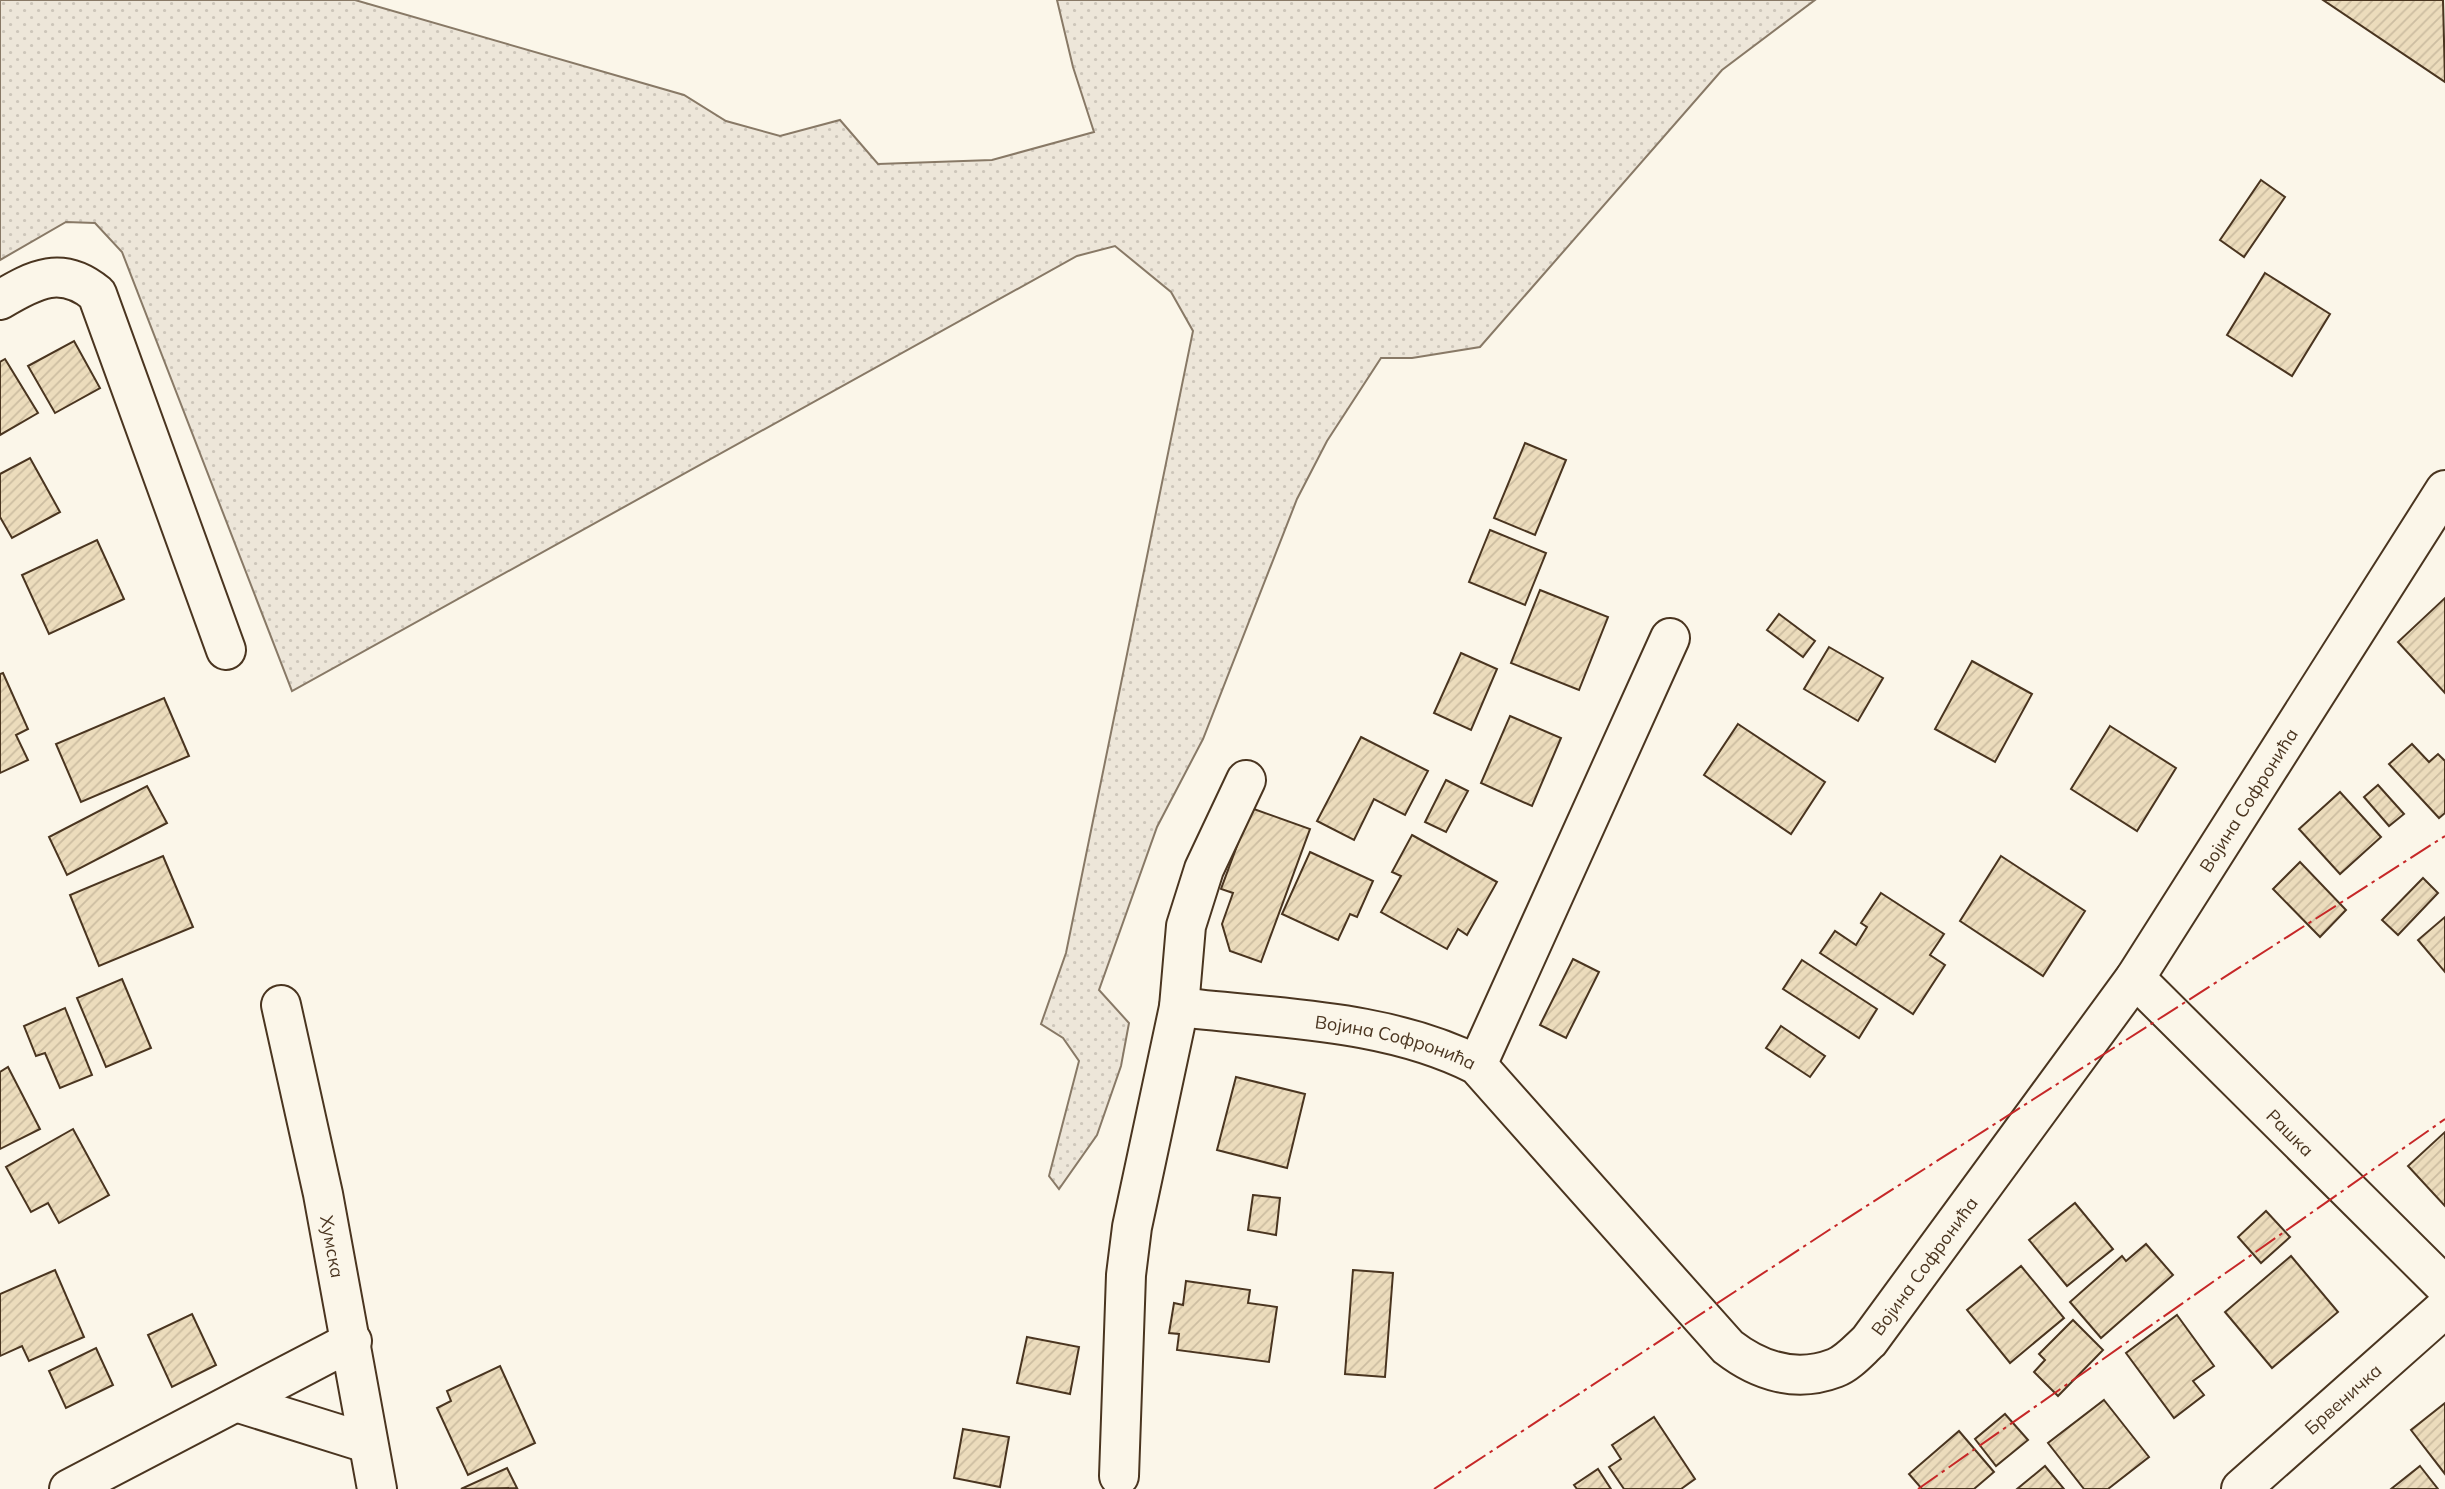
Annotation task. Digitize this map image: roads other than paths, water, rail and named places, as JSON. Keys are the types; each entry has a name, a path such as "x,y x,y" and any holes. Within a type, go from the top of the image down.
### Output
{"street":[{"path":"0,300 23,286 61,276 80,280 97,294 226,650"},
{"name":"Војина Софронића","path":"1179,1007 1356,1027 1421,1040 1477,1065 1710,1329 1746,1361 1769,1372 1792,1375 1835,1368 1870,1342 2135,978 2445,490"},
{"path":"1477,1065 1670,638"},
{"path":"1119,1476 1126,1275 1132,1227 1179,1007 1186,926 1193,901 1246,780"},
{"name":"Рашка","path":"2135,978 2445,1286"},
{"name":"Хумска","path":"281,1005 352,1341 367,1443 377,1489"},
{"name":"Брвеничка","path":"2242,1489 2445,1307"},
{"path":"69,1489 352,1341"},
{"path":"236,1402 367,1443"}]}
